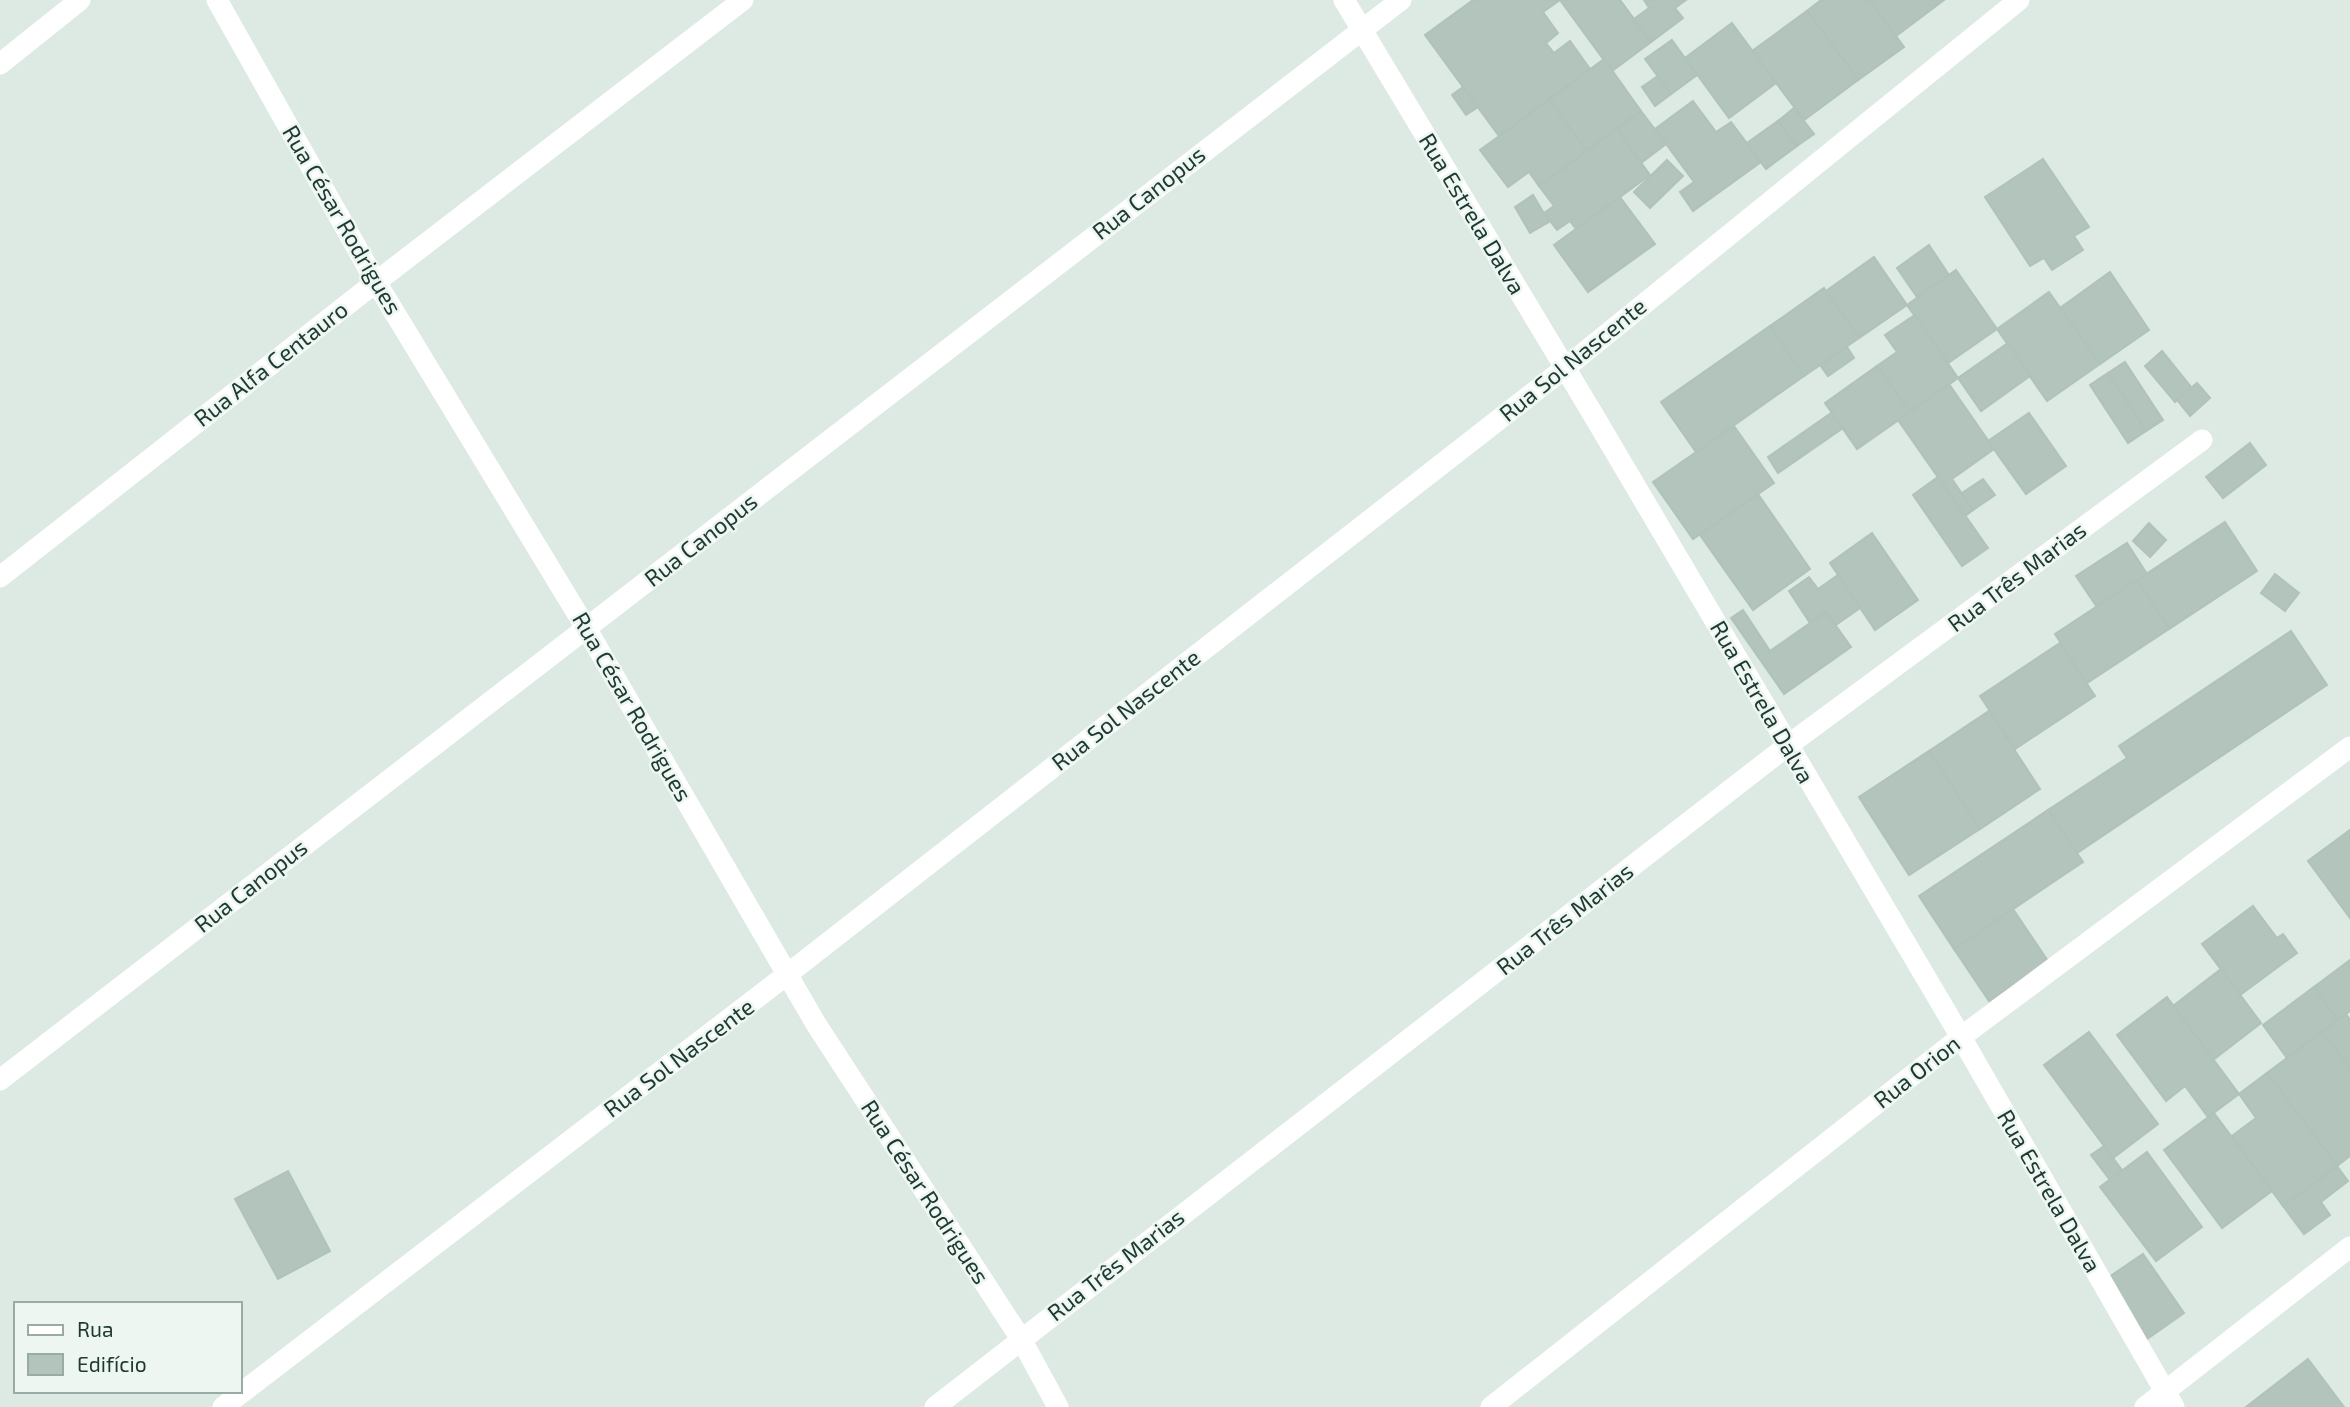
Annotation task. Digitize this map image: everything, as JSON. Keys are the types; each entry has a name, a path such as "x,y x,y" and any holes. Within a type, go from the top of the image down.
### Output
{"street":[{"path":"0,64 80,0"},
{"name":"Rua César Rodrigues","path":"217,0 376,282 586,628 816,1024 1021,1339 1058,1407"},
{"name":"Rua Alfa Centauro","path":"0,577 376,282 743,0"},
{"name":"Rua Estrela Dalva","path":"1344,0 1961,1037 2169,1399"},
{"name":"Rua Canopus","path":"0,1080 1401,0"},
{"name":"Rua Sol Nascente","path":"242,1392 789,974 1565,368 2019,0"},
{"name":"Rua Três Marias","path":"935,1407 1787,746 2202,440"},
{"name":"Rua Orion","path":"1491,1407 1961,1037 2350,747"},
{"path":"2145,1407 2169,1399 2350,1247"},
{"name":"Rua Sol Nascente","path":"223,1407 241,1393"}],"building":[{"path":"1473,0 1560,0 1543,12 1558,33 1546,43 1554,53 1570,41 1590,69 1499,136 1425,35"},
{"path":"1560,0 1620,0 1651,42 1612,71"},
{"path":"1644,0 1686,0 1675,8 1683,18 1651,42 1634,19 1649,8"},
{"path":"1821,0 1870,0 1904,47 1858,80 1807,11"},
{"path":"1870,0 1944,0 1896,36"},
{"path":"1807,11 1858,80 1804,120 1752,51"},
{"path":"1732,23 1776,83 1729,118 1685,58"},
{"path":"1672,40 1697,75 1671,94 1645,59"},
{"path":"1604,59 1641,111 1587,151 1549,100"},
{"path":"1658,76 1671,94 1655,106 1642,87"},
{"path":"1463,87 1478,107 1466,115 1452,95"},
{"path":"1549,100 1587,151 1539,186 1529,172 1508,187 1480,150"},
{"path":"1693,101 1716,132 1731,122 1761,162 1693,211 1680,192 1694,182 1655,129"},
{"path":"1794,108 1814,134 1797,146 1778,121"},
{"path":"1641,111 1666,144 1641,163 1617,129"},
{"path":"1778,121 1797,146 1766,169 1747,143"},
{"path":"1617,129 1650,175 1576,229 1570,221 1557,230 1544,213 1554,206 1539,186"},
{"path":"2043,159 2089,227 2074,236 2083,250 2052,270 2044,258 2030,266 1985,197"},
{"path":"1667,160 1683,176 1650,208 1634,192"},
{"path":"1533,195 1549,222 1530,233 1515,207"},
{"path":"1620,197 1655,244 1588,292 1554,245"},
{"path":"1929,245 1949,275 1917,297 1897,268"},
{"path":"1874,257 1907,305 1859,338 1826,291"},
{"path":"1956,270 1997,329 1948,363 1907,305"},
{"path":"2110,272 2149,330 2100,364 2060,308"},
{"path":"1824,288 1859,338 1804,376 1770,326"},
{"path":"2049,292 2100,364 2047,401 1997,329"},
{"path":"1915,315 1958,378 1910,412 1877,366 1897,352 1885,335"},
{"path":"1770,326 1804,376 1696,452 1661,402"},
{"path":"2008,343 2030,376 1981,411 1958,378"},
{"path":"1847,347 1854,358 1828,376 1820,365"},
{"path":"2162,351 2192,388 2175,402 2145,366"},
{"path":"2125,362 2163,420 2146,431 2108,373"},
{"path":"1877,366 1910,412 1857,449 1825,403"},
{"path":"2108,373 2146,431 2128,443 2090,385"},
{"path":"2197,383 2210,398 2190,416 2177,400"},
{"path":"1949,384 1994,449 1952,479 1973,510 1965,516 1898,420"},
{"path":"1831,413 1843,428 1778,473 1768,457"},
{"path":"2029,413 2066,466 2026,494 1988,441"},
{"path":"1734,426 1774,483 1693,539 1653,482"},
{"path":"2250,443 2266,465 2223,498 2206,477"},
{"path":"1938,477 1988,548 1962,566 1913,495"},
{"path":"1983,479 1995,495 1973,510 1962,493"},
{"path":"1758,494 1810,569 1753,610 1700,535"},
{"path":"2225,522 2257,571 2169,629 2137,580"},
{"path":"2149,523 2166,540 2150,557 2133,541"},
{"path":"1872,533 1918,600 1875,630 1830,563"},
{"path":"2127,543 2147,574 2097,607 2076,576"},
{"path":"2275,574 2299,593 2285,611 2261,593"},
{"path":"1838,575 1860,608 1836,625 1826,612 1810,623 1789,591 1809,577 1818,589"},
{"path":"2137,580 2169,629 2087,683 2055,634"},
{"path":"1743,610 1770,651 1826,612 1851,647 1784,694 1731,618"},
{"path":"2291,631 2327,685 2077,853 2048,810 2127,758 2119,746"},
{"path":"2060,643 2095,696 2015,749 1980,696"},
{"path":"1989,711 2040,789 1980,829 1929,751"},
{"path":"1929,751 1980,829 1909,875 1859,797"},
{"path":"2048,810 2083,862 1954,949 1919,896"},
{"path":"2350,830 2350,918 2308,861"},
{"path":"2253,906 2277,938 2283,934 2297,953 2240,995 2202,944"},
{"path":"2013,909 2048,961 1989,1001 1954,949"},
{"path":"2350,960 2350,1011 2338,1020 2314,987"},
{"path":"2221,969 2261,1023 2213,1060 2173,1006"},
{"path":"2314,987 2338,1020 2287,1058 2263,1025"},
{"path":"2167,997 2239,1094 2208,1117 2185,1086 2166,1101 2117,1035"},
{"path":"2346,1014 2350,1020 2350,1069 2322,1032"},
{"path":"2089,1032 2158,1124 2113,1158 2044,1065"},
{"path":"2322,1032 2350,1069 2350,1156 2337,1166 2267,1073"},
{"path":"2267,1073 2337,1166 2283,1206 2232,1136 2256,1118 2239,1094"},
{"path":"2214,1113 2272,1191 2222,1228 2164,1150"},
{"path":"2104,1146 2122,1170 2110,1180 2091,1155"},
{"path":"2147,1152 2202,1227 2156,1261 2100,1187"},
{"path":"2337,1166 2348,1181 2321,1202 2330,1215 2304,1234 2283,1206"},
{"path":"288,1171 330,1251 278,1279 235,1199"},
{"path":"2143,1254 2184,1313 2147,1339 2106,1279"},
{"path":"2308,1359 2344,1407 2246,1407"}]}
